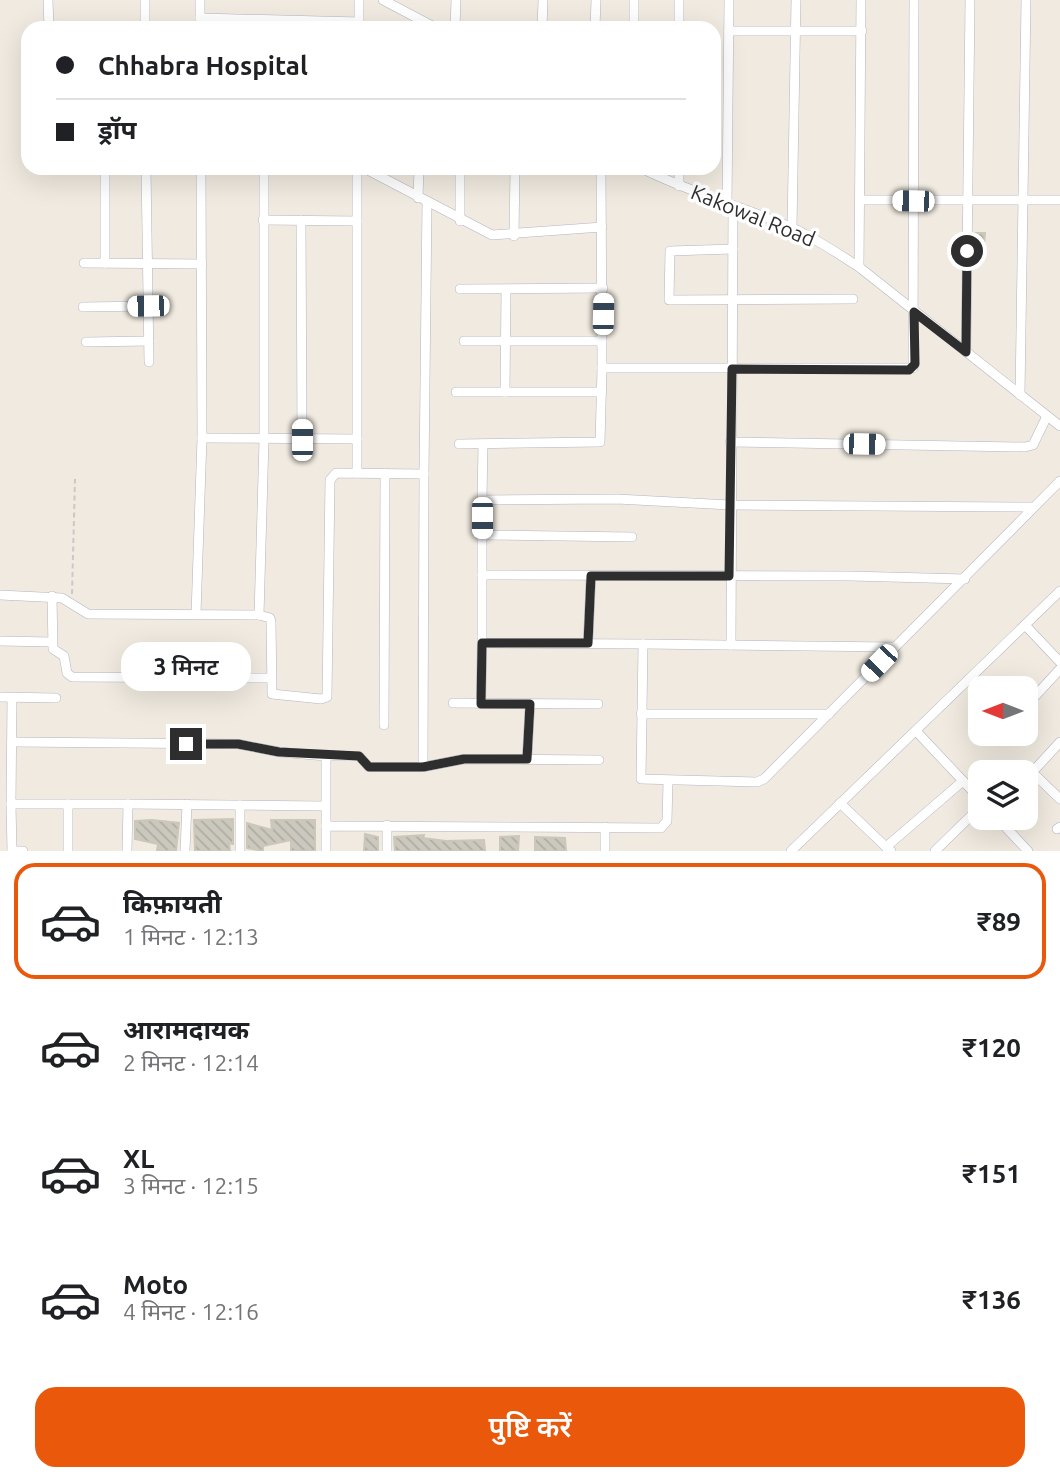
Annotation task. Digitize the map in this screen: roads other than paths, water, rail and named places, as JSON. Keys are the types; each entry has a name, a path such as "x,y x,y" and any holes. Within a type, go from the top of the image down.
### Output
{"street":[{"path":"48,0 49,21"},
{"path":"145,0 145,21"},
{"path":"200,0 200,21"},
{"path":"359,0 359,21"},
{"path":"383,0 394,2 418,21"},
{"path":"455,21 456,0"},
{"path":"542,21 543,0"},
{"path":"595,21 596,0"},
{"path":"634,0 634,21"},
{"path":"679,0 679,21"},
{"path":"729,0 730,206 733,249 729,576 731,645"},
{"path":"792,228 796,0"},
{"path":"859,267 861,0"},
{"path":"603,368 909,370 915,364 914,0"},
{"path":"966,352 970,0"},
{"path":"1020,395 1026,0"},
{"path":"729,31 862,31"},
{"path":"104,175 105,263"},
{"path":"146,175 149,362"},
{"path":"196,614 202,438 201,175"},
{"path":"259,615 264,440 264,175"},
{"path":"357,175 357,473"},
{"path":"377,175 460,221 492,235 514,236 602,227"},
{"path":"420,175 423,200 423,767"},
{"path":"460,175 460,221"},
{"path":"514,236 515,175"},
{"path":"459,444 595,445 601,436 601,175"},
{"name":"Kakowal Road","path":"655,175 792,228 859,267 1060,426"},
{"path":"679,175 679,186"},
{"path":"860,200 1060,200"},
{"path":"263,220 357,221"},
{"path":"301,220 302,440"},
{"path":"733,249 670,251 668,295 674,302 853,299"},
{"path":"84,262 202,264"},
{"path":"460,289 603,288"},
{"path":"505,392 506,290"},
{"path":"83,307 148,306"},
{"path":"86,342 149,341"},
{"path":"464,341 602,341"},
{"path":"456,392 602,392"},
{"path":"730,442 1026,447 1033,445 1047,416"},
{"path":"202,438 357,439"},
{"path":"481,704 483,444"},
{"path":"384,725 386,473"},
{"path":"0,595 52,596 72,602 81,612 88,614 259,615 270,618 272,694 277,697 327,697 330,480 336,474 424,474"},
{"path":"643,644 641,779 668,782 757,782 764,779 1060,481"},
{"path":"482,500 617,499 730,505 1034,507"},
{"path":"482,535 632,537"},
{"path":"482,575 965,579"},
{"path":"588,643 591,576"},
{"path":"792,851 1060,591"},
{"path":"52,596 54,652 64,656 67,673 72,677 271,678"},
{"path":"1026,625 1060,662"},
{"path":"0,641 52,642"},
{"path":"482,643 895,647"},
{"path":"1038,693 1060,669"},
{"path":"0,697 56,698"},
{"path":"12,698 12,851 23,851"},
{"path":"453,703 597,704"},
{"path":"527,759 530,704"},
{"path":"641,714 829,714"},
{"path":"916,731 968,786"},
{"path":"1038,766 1060,742"},
{"path":"0,749 12,746 238,744 279,752 359,756 369,767 423,767 464,759 599,760"},
{"path":"326,756 326,851"},
{"path":"840,803 889,849 963,781"},
{"path":"326,826 665,826 668,782"},
{"path":"1038,783 1060,799"},
{"path":"11,804 324,806"},
{"path":"68,804 68,851"},
{"path":"127,851 128,804"},
{"path":"185,851 187,804"},
{"path":"240,805 240,851"},
{"path":"934,851 968,818"},
{"path":"387,825 387,851"},
{"path":"605,827 605,851"},
{"path":"1008,830 1028,851"}]}
